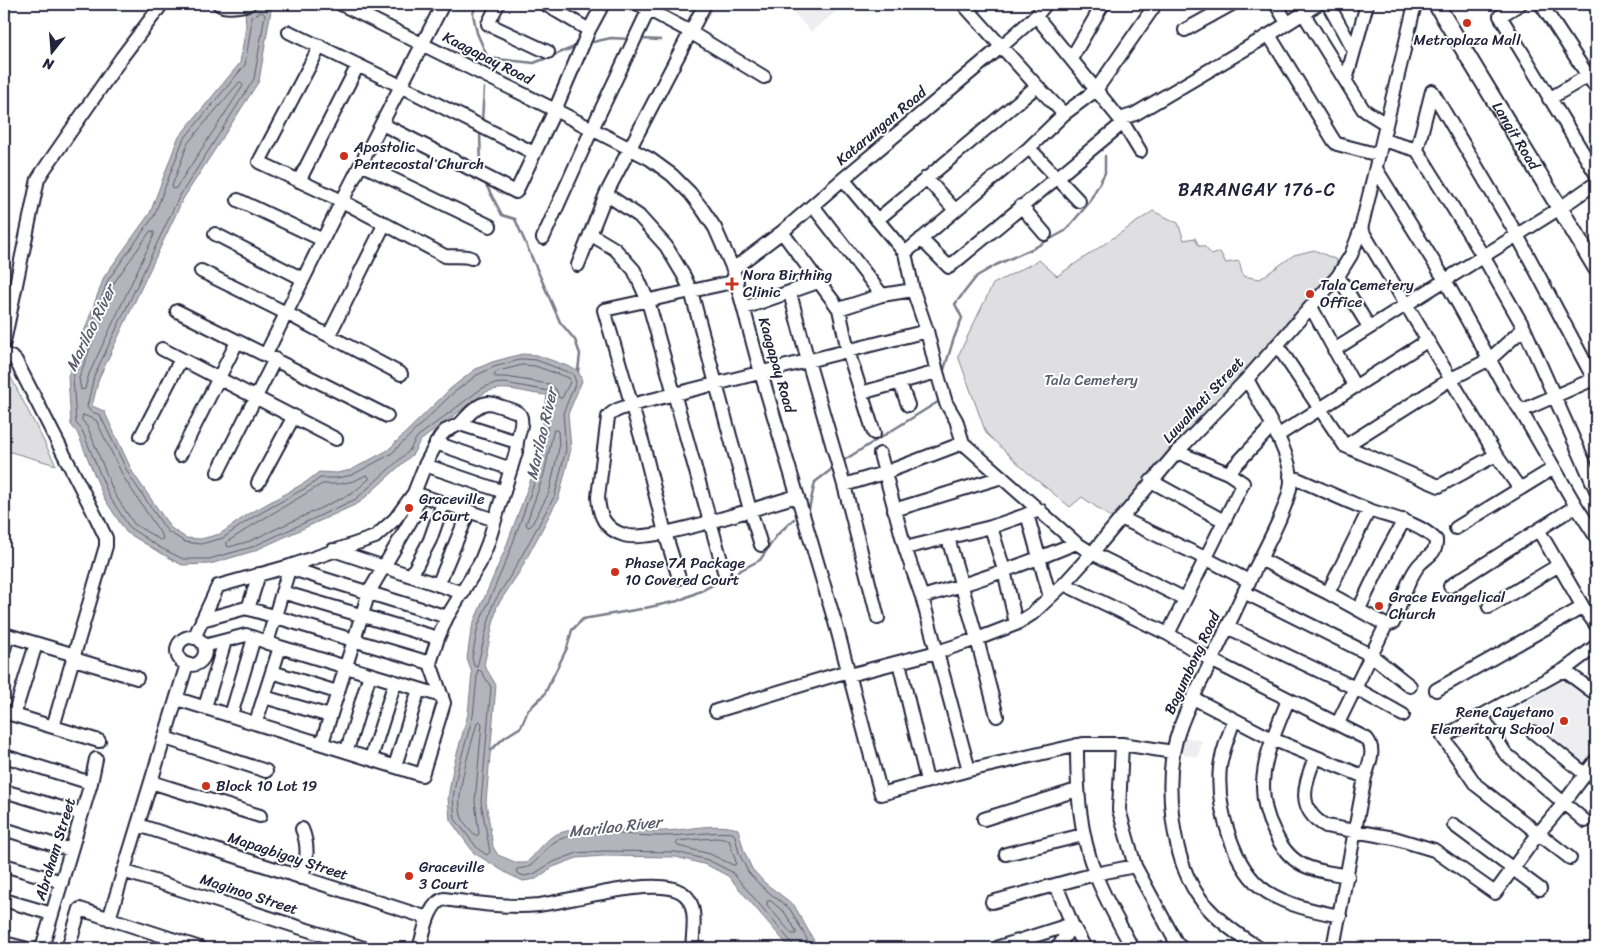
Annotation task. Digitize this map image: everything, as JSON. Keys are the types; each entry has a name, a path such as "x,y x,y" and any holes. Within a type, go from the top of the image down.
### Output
{"main road":[{"name":"Langit Road","path":"1436,4 1596,268"}],"street":[{"path":"4,342 38,179 113,70 162,4"},
{"name":"Kaagapay Road","path":"341,4 650,159 672,175 690,193 714,228 735,275 797,496 837,629 881,794 927,782"},
{"path":"218,472 257,398 286,312 443,4"},
{"path":"498,4 488,24 548,52"},
{"path":"545,4 589,30"},
{"path":"382,124 516,192 555,110 589,30 603,4"},
{"path":"578,266 606,194 705,4"},
{"path":"964,4 1036,86 1064,114"},
{"name":"Katarungan Road","path":"735,275 843,179 1002,46 1036,16 1046,4"},
{"path":"1070,59 1103,4"},
{"path":"1185,30 1232,4"},
{"path":"1276,4 1288,23"},
{"path":"921,239 949,267 1121,121 1269,35 1318,4"},
{"path":"1328,4 1354,50"},
{"path":"1346,80 1367,4"},
{"name":"Luwalhati Street","path":"716,711 848,673 937,652 977,639 1016,624 1032,614 1064,584 1151,481 1247,379 1311,307 1338,276 1352,255 1361,229 1415,4"},
{"path":"1520,4 1500,16 1549,100 1596,174"},
{"path":"1541,4 1593,74 1596,88"},
{"path":"543,238 644,6 764,77"},
{"path":"905,253 1029,148 1064,114 1096,90 1152,8"},
{"path":"1303,12 1363,108 1366,112 1386,124"},
{"path":"1036,16 1121,121 1140,151"},
{"path":"288,32 320,46 534,153"},
{"path":"1269,35 1334,141 1337,144 1379,155"},
{"path":"320,46 259,162 342,201 444,256 454,258 468,256 471,258"},
{"path":"299,180 358,65"},
{"path":"1549,100 1593,74"},
{"path":"877,220 1036,86"},
{"path":"1417,150 1432,91 1517,235 1596,380 1521,412"},
{"path":"1382,140 1417,150 1483,256 1524,328 1596,490"},
{"path":"1029,148 1080,201"},
{"path":"361,164 490,226"},
{"path":"1376,169 1445,280 1576,506 1596,537"},
{"path":"926,178 955,210"},
{"path":"843,179 905,253 913,290 927,331 936,372 946,403 956,420 964,443 1076,543 1185,600"},
{"path":"1334,350 1560,208 1596,182"},
{"path":"606,194 639,216 666,246 684,276 691,292 761,545"},
{"path":"238,200 323,240"},
{"path":"812,206 882,296"},
{"path":"1021,206 1045,234"},
{"path":"329,335 385,223"},
{"path":"1361,229 1496,455 1520,489"},
{"path":"782,232 839,309 848,351 874,433"},
{"path":"216,234 303,279"},
{"path":"590,234 615,249 634,270 648,301 724,571"},
{"path":"201,271 286,312 401,374"},
{"path":"679,578 604,310 691,292 735,275"},
{"path":"1338,276 1369,327"},
{"path":"744,308 818,282"},
{"path":"839,309 882,296 913,290"},
{"path":"790,293 844,485 878,618"},
{"path":"1311,307 1355,387"},
{"path":"177,311 387,416"},
{"path":"1346,446 1451,379 1490,359 1524,328"},
{"path":"797,496 665,533 634,538 624,536 610,528 601,517 598,498 607,422 610,414 631,405 927,331"},
{"path":"180,454 237,342"},
{"path":"1228,473 1274,431 1320,409 1428,342"},
{"path":"1277,345 1346,446 1439,486 1496,455"},
{"path":"162,349 294,416 336,440"},
{"path":"4,354 16,361 107,542 53,727"},
{"path":"141,436 180,359"},
{"path":"861,393 936,372"},
{"name":"Bagumbong Road","path":"1247,379 1285,453 1290,476 1288,497 1180,726 1173,752 1171,793 1173,824 1179,852 1187,874 1198,895 1214,914 1240,936 1259,948"},
{"path":"900,382 908,405"},
{"path":"177,698 422,774 444,703 430,663 447,617 480,563 488,543 516,452 521,423 518,412 488,403 477,407 460,424 445,431 436,444 425,465 413,517 369,592 322,742"},
{"path":"258,483 294,416"},
{"path":"460,424 517,442"},
{"path":"844,485 884,473 964,443"},
{"path":"436,444 511,469"},
{"path":"1168,634 1243,483 1228,473 1177,452"},
{"path":"880,454 894,510 922,597 969,770"},
{"path":"425,465 504,492"},
{"path":"1456,528 1554,468"},
{"path":"894,510 1002,476"},
{"path":"1260,559 1386,625 1393,623 1414,572 1420,564 1430,557 1436,545 1436,540 1426,532 1404,520 1370,510 1290,476"},
{"path":"1151,481 1224,520"},
{"path":"417,494 495,520"},
{"path":"194,638 218,586 289,567 333,550 375,537 395,519 417,494"},
{"path":"411,576 430,540 443,503"},
{"path":"1450,586 1576,506"},
{"path":"905,548 991,527 1040,510"},
{"path":"1328,593 1370,510"},
{"path":"438,585 469,511"},
{"path":"1027,514 1050,597"},
{"path":"1121,518 1205,558 1247,587 1371,655 1410,686"},
{"path":"1359,610 1404,520"},
{"path":"991,527 1004,570 1016,624"},
{"path":"1539,531 1583,607 1596,625"},
{"path":"948,538 997,716"},
{"path":"922,597 961,586 1076,543"},
{"path":"333,550 382,568 463,593"},
{"path":"1489,607 1559,566"},
{"path":"289,567 447,617"},
{"path":"267,643 289,567"},
{"path":"248,608 259,574"},
{"path":"1064,584 1168,634 1211,660 1367,739 1372,751 1365,777 1348,876 1333,948"},
{"path":"282,592 438,638"},
{"path":"1436,690 1583,607"},
{"path":"202,620 248,608 430,663"},
{"path":"1338,724 1386,625"},
{"path":"1227,627 1355,688 1403,715"},
{"path":"4,649 6,634 137,678"},
{"path":"204,646 246,635 442,696"},
{"path":"185,638 194,638 202,642 204,646 205,654 195,664 187,664 180,660 177,652 179,644 185,638"},
{"path":"231,715 254,638"},
{"path":"205,707 225,641"},
{"path":"36,644 9,713 100,741"},
{"path":"1570,858 1476,785 1444,737 1564,670 1596,646"},
{"path":"256,722 280,647"},
{"path":"899,662 927,782 969,770 1077,745 1122,744 1173,752"},
{"path":"109,919 187,664"},
{"path":"1564,670 1596,694"},
{"path":"272,672 337,692"},
{"path":"347,750 370,674"},
{"path":"371,758 395,682"},
{"path":"395,766 418,689"},
{"path":"264,697 330,716"},
{"path":"1193,698 1272,739 1365,777"},
{"path":"1288,700 1272,739 1263,775 1262,791 1269,822 1292,858 1317,870 1348,876"},
{"path":"1482,716 1505,753 1585,821"},
{"path":"1234,720 1220,765 1219,783 1228,836 1250,876 1266,891 1307,909 1340,916"},
{"path":"1533,732 1586,774"},
{"path":"165,738 266,771"},
{"path":"1122,744 1119,810 1136,866 1177,944 1182,948"},
{"path":"1077,745 1077,790 1083,834 1095,874 1132,948"},
{"path":"4,756 92,783"},
{"path":"1315,758 1307,777 1305,800 1310,812 1317,821 1326,826 1394,838 1434,850 1494,893 1596,760"},
{"name":"Abraham Street","path":"42,948 92,783 96,759"},
{"path":"151,782 260,816"},
{"path":"984,819 1077,790"},
{"path":"4,791 82,814"},
{"name":"Mapagbigay Street","path":"138,825 428,918"},
{"path":"1454,825 1540,889"},
{"path":"4,829 71,850"},
{"path":"302,829 307,841 302,878"},
{"path":"1006,854 1083,834"},
{"path":"4,865 62,882"},
{"path":"992,902 1095,874 1136,866"},
{"name":"Maginoo Street","path":"123,871 364,948"},
{"path":"1056,885 1072,924 1085,948"},
{"path":"419,948 428,918 434,905 439,900 502,906 538,905 633,888 665,886 680,891 689,898 692,905 693,921 692,948"},
{"path":"4,900 52,914"},
{"path":"68,948 80,909 200,948"},
{"path":"999,947 1072,924"},
{"path":"1058,948 1072,924"},
{"path":"4,942 24,948"}],"shaded area":[{"path":"786,4 845,4 811,32"},
{"name":"Rene Cayetano Elementary School","path":"1567,676 1596,700 1596,756 1586,769 1539,738 1523,704"},
{"path":"1181,736 1202,741 1198,757 1177,753"}],"green space":[{"name":"Tala Cemetery","path":"1153,211 1178,223 1184,240 1195,238 1199,246 1204,246 1212,255 1220,252 1226,263 1239,261 1243,276 1260,279 1294,255 1314,250 1337,260 1334,275 1113,519 1082,497 1070,507 1028,473 986,433 958,356 993,284 1039,260 1057,276"},
{"path":"5,366 56,465 4,450"}],"water":[{"name":"Marilao River","path":"272,4 259,81 183,199 99,378 92,406 104,411 133,473 171,528 186,538 201,539 220,534 247,515 306,482 319,472 337,473 351,470 388,450 450,389 474,370 492,362 522,354 537,355 578,370 582,381 568,414 571,449 559,497 520,571 497,606 484,665 496,685 486,802 493,847 498,855 517,863 526,863 553,836 577,829 665,831 720,826 738,829 744,851 752,869 765,883 794,905 818,948 790,948 728,876 707,865 676,857 603,856 577,858 553,867 536,879 523,881 474,853 450,820 448,798 453,768 468,714 472,673 467,659 470,637 473,624 504,552 534,471 547,395 507,389 492,390 484,393 420,441 413,454 359,503 254,551 210,564 182,565 126,532 104,498 77,432 71,425 68,376 104,277 150,213 178,138 240,63 246,26 245,12"}],"waterway":[{"path":"476,4 473,14 477,33 488,58 486,71"},
{"path":"593,42 611,38 630,39"},
{"path":"640,39 661,40"},
{"path":"488,58 534,63 577,46"},
{"path":"482,121 484,88"},
{"path":"480,131 481,169"},
{"path":"943,373 962,318 955,304 977,276 1065,231 1088,204 1105,173 1105,156"},
{"path":"484,181 502,215 515,219 560,322 575,340 580,354 578,371"},
{"path":"841,462 941,400"},
{"path":"809,509 815,482 832,469"},
{"path":"645,608 678,601 760,560 777,535 794,519"},
{"path":"491,750 505,737 521,727 528,710 544,695 567,648 572,630 583,619 641,609"}],"place":[{"name":"Metroplaza Mall","path":"1467,23"},
{"name":"Apostolic Pentecostal Church","path":"344,156"},
{"name":"Nora Birthing Clinic","path":"732,284"},
{"name":"Tala Cemetery Office","path":"1310,294"},
{"name":"Graceville 4 Court","path":"409,508"},
{"name":"Phase 7A Package 10 Covered Court","path":"615,572"},
{"name":"Grace Evangelical Church","path":"1379,606"},
{"name":"Rene Cayetano Elementary School","path":"1564,721"},
{"name":"Block 10 Lot 19","path":"206,786"},
{"name":"Graceville 3 Court","path":"409,876"}],"district":[{"name":"BARANGAY 176-C","path":"1257,190"}]}
